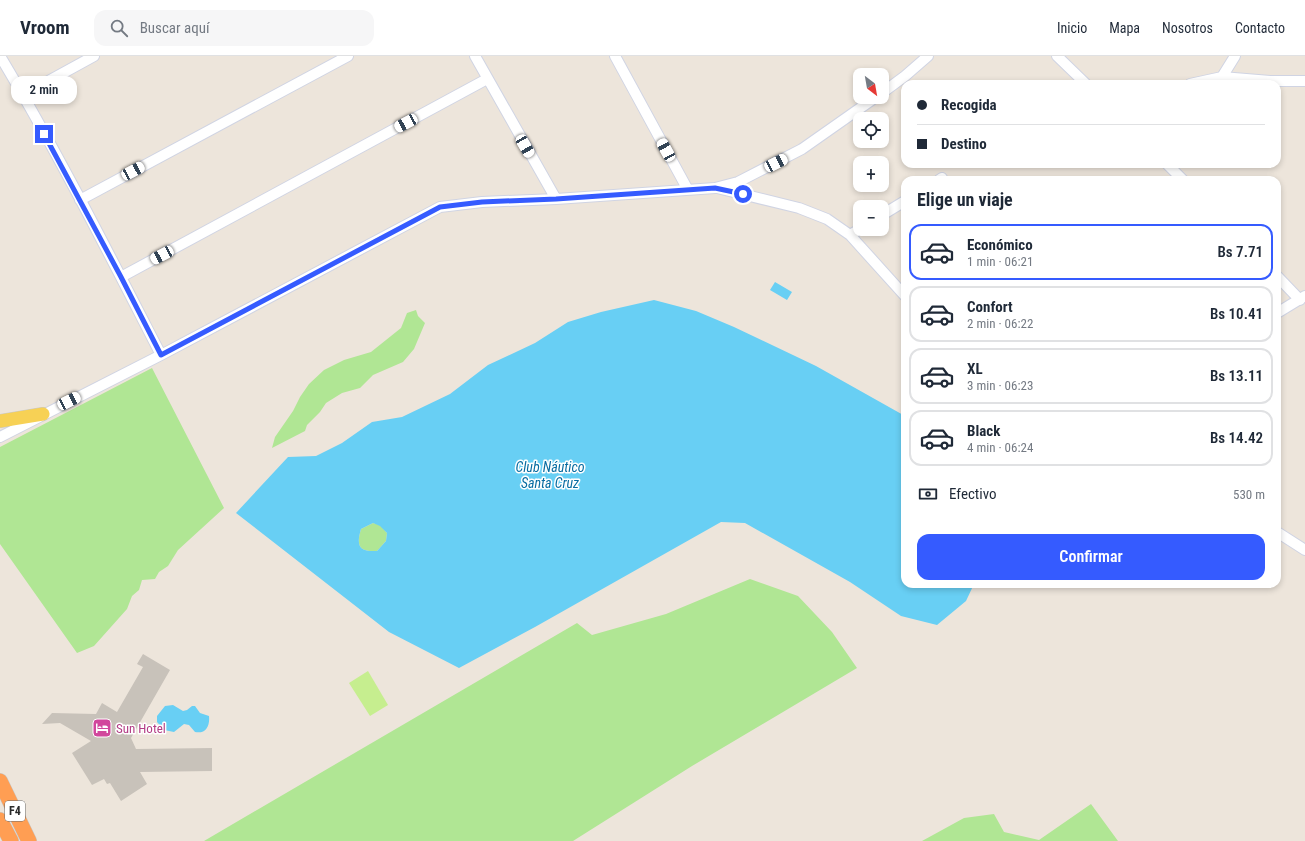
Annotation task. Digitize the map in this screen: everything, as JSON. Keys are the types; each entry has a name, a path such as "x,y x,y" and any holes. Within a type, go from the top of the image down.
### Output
{"highway":[{"name":"F4","path":"0,781 29,841"},
{"name":"F4","path":"0,820 11,841"}],"main road":[{"path":"0,421 42,414"}],"street":[{"path":"0,56 80,200 161,355"},
{"path":"23,95 94,56"},
{"path":"80,200 348,56"},
{"path":"475,56 556,199"},
{"path":"615,56 688,190"},
{"path":"889,88 928,56"},
{"path":"1057,56 1082,80"},
{"path":"1222,77 1235,56"},
{"path":"905,76 908,80"},
{"path":"1208,80 1222,77 1258,80"},
{"path":"121,277 487,79"},
{"path":"1281,81 1305,81"},
{"path":"0,437 42,414 161,355 440,207 482,202 556,199 715,188 738,182 802,150 866,104"},
{"path":"1171,168 1179,176"},
{"path":"715,188 799,208 827,219 850,235 901,292"},
{"path":"889,211 901,203"},
{"path":"1281,280 1302,298 1281,311"},
{"path":"1281,535 1305,550"}],"green space":[{"path":"416,310 418,316 425,323 414,349 403,362 373,375 360,388 342,393 326,403 320,412 307,425 305,431 272,448 275,437 309,384 324,370 344,360 371,352 401,328 407,313"},
{"path":"152,368 224,508 178,550 168,566 159,572 155,579 142,580 139,590 132,596 127,609 94,646 77,653 0,544 0,447"},
{"path":"373,523 380,525 387,533 386,541 377,551 363,549 359,544 361,529"},
{"path":"750,579 798,596 832,632 857,668 692,766 573,841 204,841 577,623 592,635 666,614"},
{"path":"368,671 388,705 370,716 349,683"},
{"path":"1091,804 1118,841 922,841 964,818 994,814 1004,832 1039,840"}],"water":[{"path":"775,282 792,292 787,300 770,290"},
{"name":"Club Náutico Santa Cruz","path":"654,300 696,311 734,327 816,366 901,414 901,588 972,588 966,601 937,625 901,616 850,582 745,523 721,522 459,668 389,632 236,513 288,457 316,456 342,443 372,422 402,417 450,394 488,365 535,343 568,322 601,312","holes":["373,523 380,526 387,533 386,541 377,551 366,550 360,547 359,540 361,529"]},
{"path":"173,705 183,711 195,706 200,713 209,716 208,726 202,732 195,732 189,725 184,724 174,732 164,730 157,722 157,716 165,706"}],"building":[{"name":"Sun Hotel","path":"143,654 170,670 131,738 136,749 212,748 212,771 140,772 147,784 121,801 110,783 107,784 104,779 92,785 72,753 91,741 60,723 42,724 52,713 96,714 102,703 117,712 143,667 137,664"}],"place":[{"name":"Sun Hotel","path":"102,728"}],"route":[{"path":"44,134 161,355 440,207 482,202 556,199 715,188 743,194"}]}
